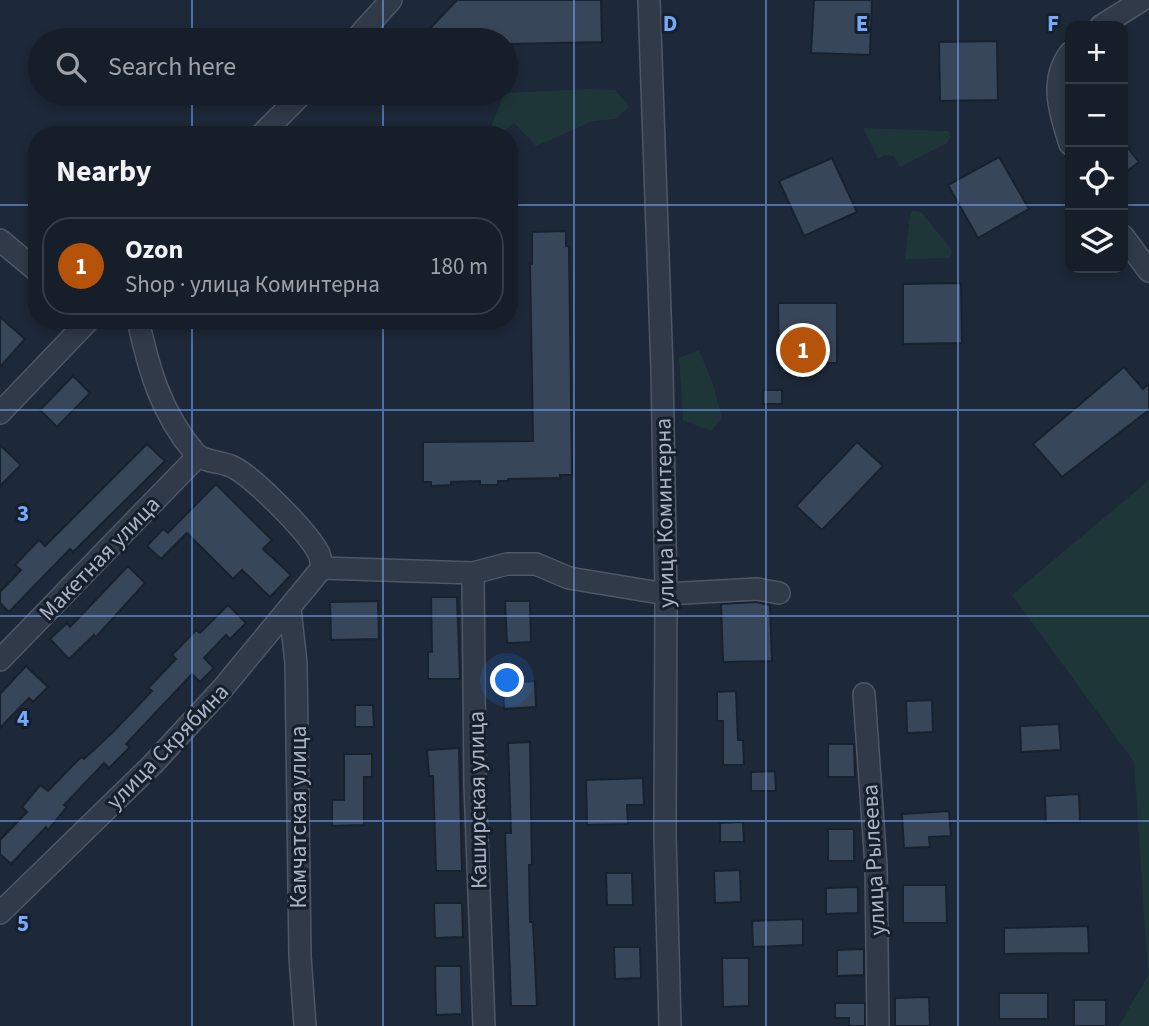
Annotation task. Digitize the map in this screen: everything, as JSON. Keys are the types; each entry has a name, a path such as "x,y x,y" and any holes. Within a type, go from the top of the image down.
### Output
{"street":[{"path":"366,28 391,0"},
{"name":"улица Коминтерна","path":"649,0 662,369 666,594 665,835 670,1026"},
{"path":"1109,21 1142,0"},
{"path":"1065,60 1058,85 1059,110 1065,129"},
{"path":"270,126 291,105"},
{"path":"0,240 28,263"},
{"path":"1128,243 1149,271"},
{"path":"0,413 80,329"},
{"path":"140,329 149,367 167,415 198,456 234,467 265,492 313,544 320,555 322,568 473,573 507,564 536,564 569,578 666,594 757,589 779,593"},
{"name":"Макетная улица","path":"0,660 198,456"},
{"name":"улица Скрябина","path":"0,913 153,764 223,688 322,568"},
{"name":"Каширская улица","path":"473,573 475,785 484,1026"},
{"name":"Камчатская улица","path":"289,609 296,663 299,942 305,1026"},
{"name":"улица Рылеева","path":"864,694 876,866 878,1026"}],"green space":[{"path":"615,90 629,106 616,119 593,121 536,146 514,123 510,126 491,126 499,105 518,105 518,92"},
{"path":"863,128 946,131 951,137 947,143 900,167 894,156 885,155 878,159"},
{"path":"912,211 921,212 952,250 949,258 905,259"},
{"path":"699,350 713,384 722,418 711,431 683,420 679,358"},
{"path":"1149,480 1149,1026 1119,1026 1148,975 1134,762 1012,595"}],"building":[{"path":"457,0 601,0 602,42 518,44 518,28 430,28"},
{"path":"814,0 872,0 870,55 811,53"},
{"path":"997,41 998,100 940,101 939,42"},
{"path":"1128,148 1139,162 1128,170"},
{"path":"999,157 1029,209 978,238 948,185"},
{"path":"832,158 857,212 804,236 779,181"},
{"path":"566,231 566,246 569,246 572,475 560,475 560,478 508,479 498,481 498,485 480,485 480,481 431,486 431,482 423,482 423,442 533,441 530,264 532,232"},
{"path":"961,283 962,343 903,344 903,284"},
{"path":"778,303 837,303 837,363 779,363"},
{"path":"0,317 25,339 0,367"},
{"path":"1124,367 1143,389 1149,384 1149,410 1062,477 1033,444"},
{"path":"73,376 90,393 57,427 40,410"},
{"path":"763,390 782,390 782,404 763,404"},
{"path":"857,442 883,466 822,530 796,506"},
{"path":"147,444 165,461 73,552 70,549 9,612 0,603 0,592 21,570 15,565 39,540 45,546"},
{"path":"0,445 21,465 0,486"},
{"path":"216,484 272,540 263,549 291,575 270,597 242,570 233,579 187,533 161,559 147,546 163,529 168,533"},
{"path":"128,566 145,583 96,637 94,635 69,659 50,639 67,623 70,627"},
{"path":"431,597 457,597 460,679 428,679 428,652 432,652"},
{"path":"378,601 379,639 331,640 330,602"},
{"path":"505,601 530,601 531,642 507,643"},
{"path":"756,602 770,605 772,661 723,662 721,604"},
{"path":"228,605 246,623 230,639 226,635 204,658 214,668 200,682 192,674 126,744 130,747 109,768 104,763 64,805 67,807 48,830 46,827 11,864 0,854 0,840 27,812 22,807 40,785 48,791 81,757 84,759 114,731 152,691 148,688 176,659 172,655 196,630 200,633"},
{"path":"26,666 48,687 33,702 29,698 0,728 0,694"},
{"path":"535,681 536,707 504,709 503,683"},
{"path":"736,691 738,740 743,740 744,765 723,765 723,721 717,721 717,692"},
{"path":"932,700 933,732 907,733 906,701"},
{"path":"355,705 373,705 374,727 355,727"},
{"path":"1059,724 1061,750 1021,752 1020,726"},
{"path":"530,742 530,922 533,922 537,1006 511,1006 505,833 511,833 508,743"},
{"path":"828,744 854,744 855,777 828,777"},
{"path":"459,748 462,871 436,871 433,776 429,776 427,750"},
{"path":"344,754 372,754 372,777 364,777 364,825 332,826 332,800 344,800"},
{"path":"775,771 776,791 751,791 751,772"},
{"path":"643,778 644,805 627,805 628,824 587,825 586,780"},
{"path":"1079,794 1080,822 1046,823 1045,796"},
{"path":"949,811 951,836 929,837 930,847 904,848 902,814"},
{"path":"743,822 744,842 720,842 720,823"},
{"path":"828,829 854,829 854,861 828,861"},
{"path":"740,870 741,902 715,903 714,871"},
{"path":"606,873 632,873 633,905 607,905"},
{"path":"903,885 946,885 947,923 903,923"},
{"path":"858,887 858,913 826,914 826,888"},
{"path":"434,903 462,903 463,937 435,938"},
{"path":"803,919 803,945 753,947 752,921"},
{"path":"1088,926 1089,953 1004,954 1004,928"},
{"path":"614,947 640,947 641,978 615,979"},
{"path":"864,949 864,975 837,976 837,950"},
{"path":"722,958 749,958 749,1006 723,1007"},
{"path":"435,966 461,966 462,1014 436,1015"},
{"path":"999,993 1048,993 1048,1019 999,1019"},
{"path":"929,997 930,1026 895,1026 895,998"},
{"path":"1074,1000 1106,1000 1106,1026 1074,1026"},
{"path":"835,1003 865,1003 865,1026 849,1026 849,1018 835,1018"}],"place":[{"name":"Ozon","path":"803,350"}]}
